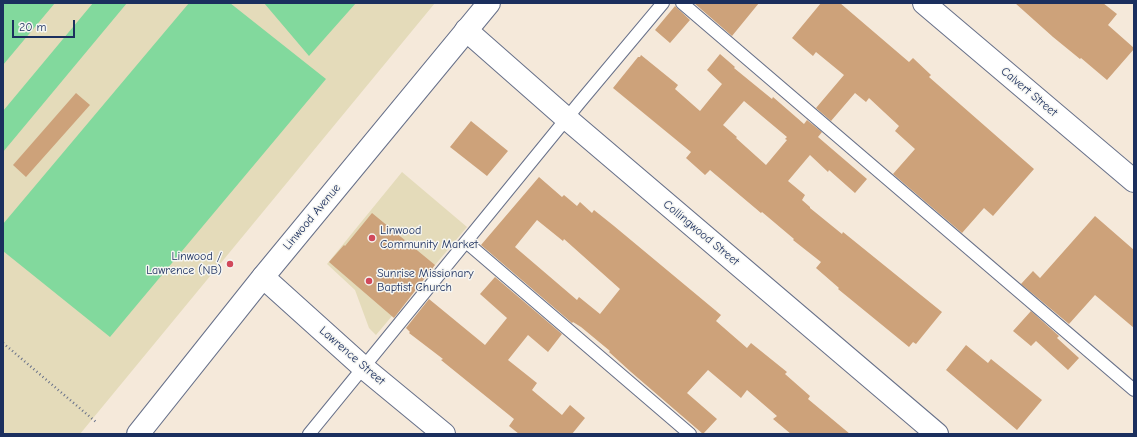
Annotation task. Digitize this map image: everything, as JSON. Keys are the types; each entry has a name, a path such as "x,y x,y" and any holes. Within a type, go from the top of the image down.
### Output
{"street":[{"name":"Linwood Avenue","path":"138,434 263,277 489,3"},
{"name":"Calvert Street","path":"924,3 1134,181"},
{"name":"Collingwood Street","path":"466,30 566,118 936,434"},
{"name":"Lawrence Street","path":"263,277 364,368 444,434"}],"lane":[{"path":"309,434 566,118 663,3"},
{"path":"682,3 1134,390"},
{"path":"466,242 690,434"}],"path":[{"path":"3,343 96,422"}],"shaded area":[{"path":"3,3 435,3 80,434 3,434"},
{"path":"402,172 467,227 376,335 369,328 355,290 327,264"}],"green space":[{"path":"3,3 55,3 3,65"},
{"path":"93,3 127,3 3,152 3,111"},
{"path":"189,3 230,3 326,79 110,337 3,251 3,224"},
{"path":"264,3 356,3 309,56"}],"building":[{"path":"694,3 759,3 732,36"},
{"path":"821,3 840,3 909,62 913,58 931,75 929,77 1034,169 993,216 984,208 962,233 893,174 915,149 895,131 899,126 869,98 866,102 855,93 831,121 816,108 844,75 816,52 813,56 792,38"},
{"path":"1015,3 1103,3 1117,14 1108,25 1134,49 1107,80 1053,37"},
{"path":"675,6 690,20 670,43 655,30"},
{"path":"720,54 735,67 734,68 772,99 773,97 804,124 807,120 822,132 818,137 867,179 855,193 829,170 828,172 810,155 788,181 805,195 802,200 810,208 842,234 843,232 942,312 916,344 913,342 909,347 838,289 839,288 816,268 821,262 710,170 705,175 686,158 691,152 613,88 641,55 678,85 675,89 700,111 722,84 707,70","holes":["744,101 787,137 785,139 787,140 766,165 723,125"]},
{"path":"76,93 90,105 26,177 13,165"},
{"path":"471,121 508,151 487,176 450,147"},
{"path":"539,177 562,197 564,195 577,206 580,202 592,213 594,210 614,226 721,315 716,321 747,348 751,343 787,372 785,374 810,396 808,399 850,434 791,434 773,419 777,416 747,390 741,398 708,370 687,393 717,419 703,434 631,372 609,352 610,351 581,327 573,322 572,323 481,245","holes":["537,220 563,241 564,239 620,289 600,314 579,297 577,300 515,247"]},
{"path":"372,213 435,265 394,318 329,262 344,245 345,246"},
{"path":"1095,216 1134,250 1134,328 1095,295 1069,324 1021,284 1033,271 1040,278"},
{"path":"495,277 562,334 548,352 528,335 508,360 537,383 532,390 562,415 570,405 585,418 572,434 519,434 509,426 514,419 441,360 443,359 409,333 410,332 406,328 429,299 485,345 507,318 480,294"},
{"path":"1031,311 1059,336 1057,338 1079,358 1068,370 1036,341 1031,346 1013,331"},
{"path":"966,345 988,363 991,359 1042,400 1017,430 946,370"}],"place":[{"name":"Linwood Community Market","path":"372,238"},
{"name":"Linwood / Lawrence (NB)","path":"230,264"},
{"name":"Sunrise Missionary Baptist Church","path":"369,281"}]}
